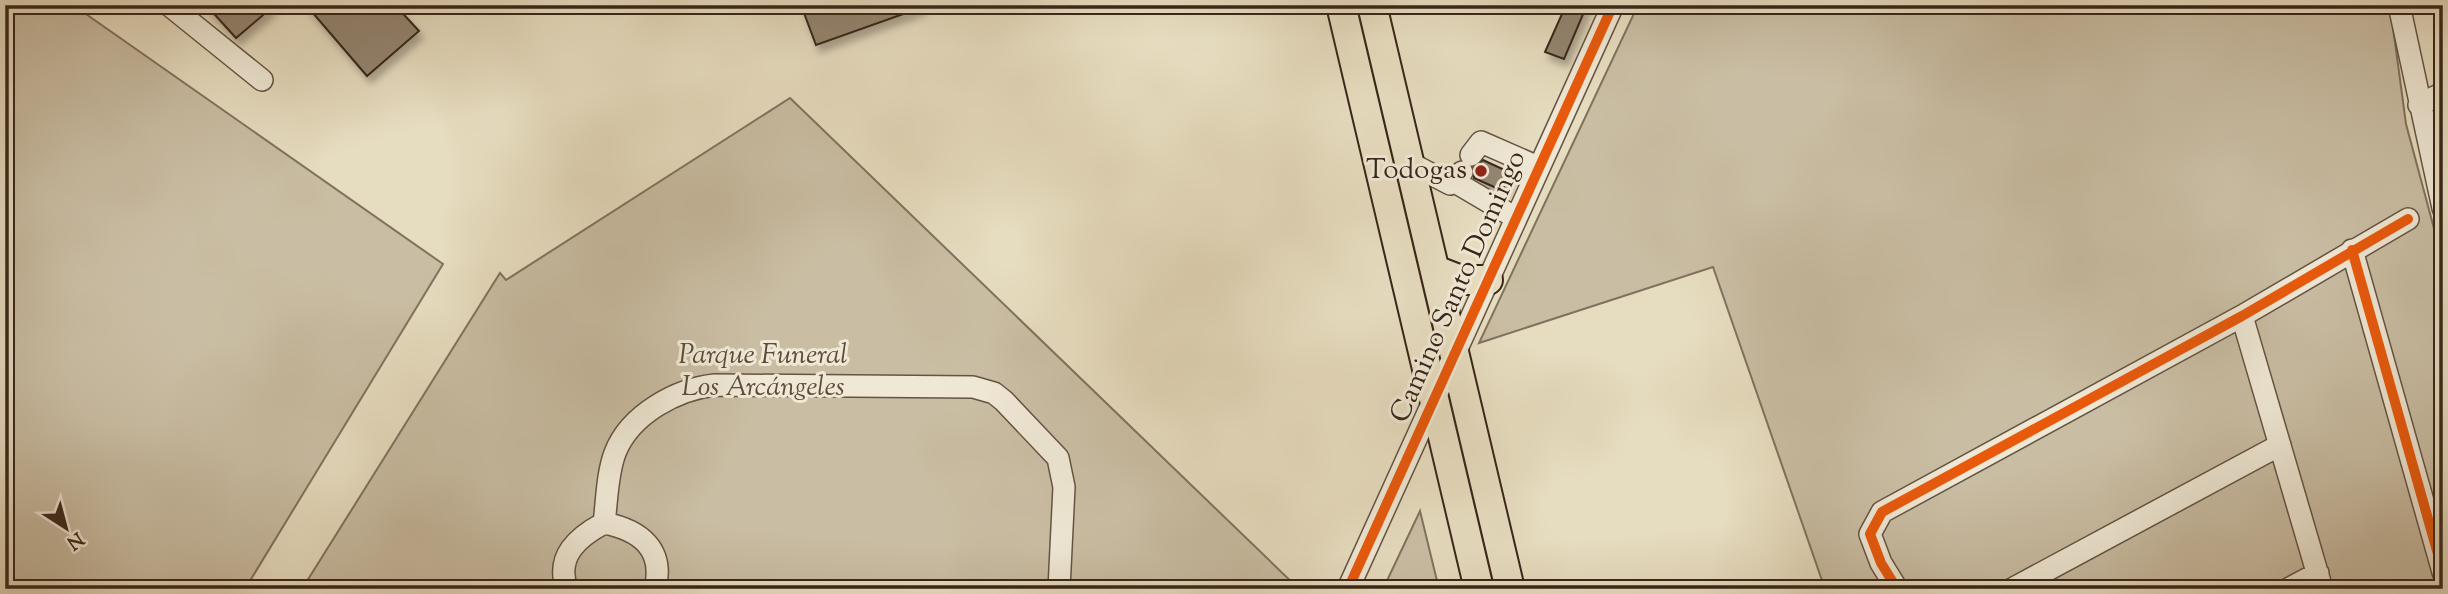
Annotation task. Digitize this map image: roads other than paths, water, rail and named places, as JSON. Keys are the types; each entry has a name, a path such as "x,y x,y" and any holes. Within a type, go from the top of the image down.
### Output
{"main road":[{"path":"1341,5 1479,589"},
{"path":"1372,5 1456,351 1510,589"},
{"path":"1435,270 1461,280 1488,280"}],"street":[{"path":"169,5 262,80"},
{"name":"Camino Santo Domingo","path":"1348,589 1613,5"},
{"path":"2399,5 2419,106 2441,195"},
{"path":"2419,106 2443,93"},
{"path":"1410,163 1447,183 1463,170 1481,142 1538,167"},
{"path":"1463,170 1516,218"},
{"path":"1897,589 1881,563 1870,534 1882,512 2242,316 2408,219"},
{"path":"2351,250 2443,572"},
{"path":"2242,316 2320,581 2288,589"},
{"path":"604,523 616,449 637,423 682,391 715,385 973,387 994,393 1004,401 1058,458 1065,487 1059,589"},
{"path":"2012,589 2280,445"},
{"path":"566,589 564,564 569,549 580,536 604,523 625,527 639,534 649,545 658,573 655,589"}],"place":[{"name":"Todogas","path":"1481,171"}],"park label":[{"name":"Parque Funeral Los Arcángeles","path":"763,372"}]}
